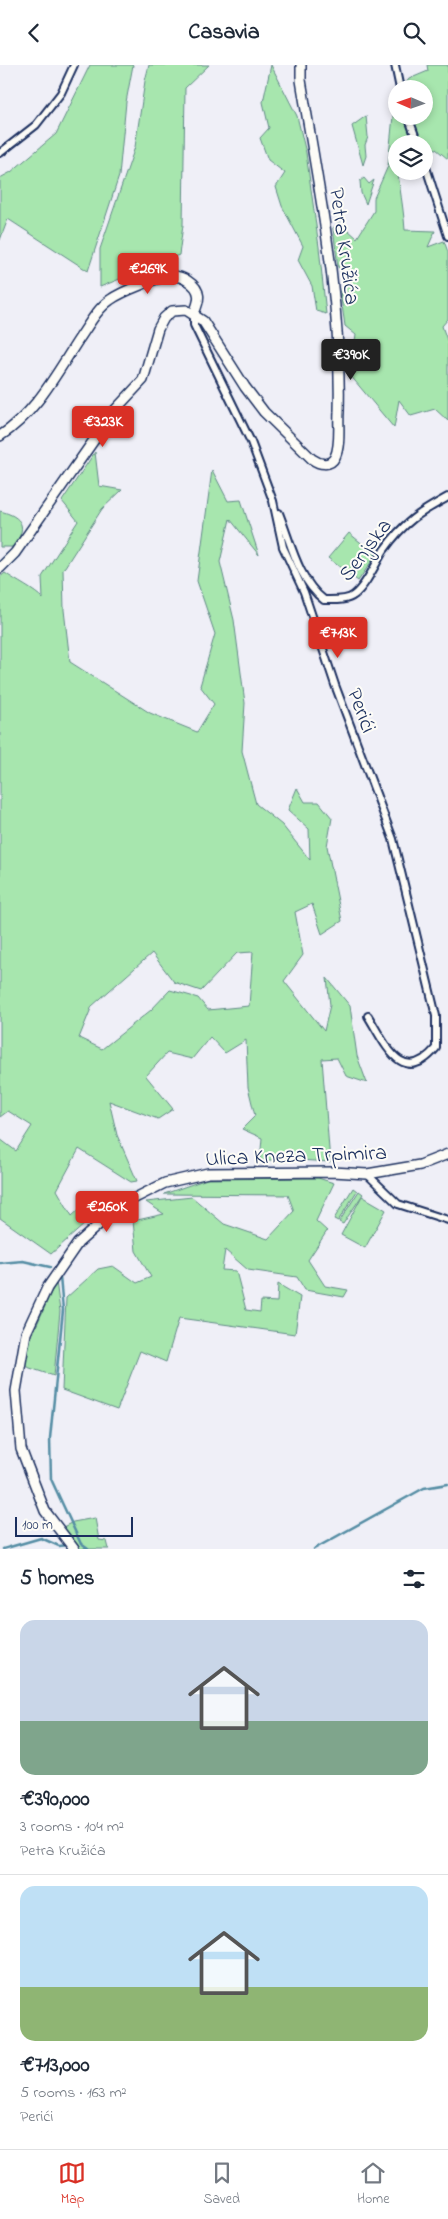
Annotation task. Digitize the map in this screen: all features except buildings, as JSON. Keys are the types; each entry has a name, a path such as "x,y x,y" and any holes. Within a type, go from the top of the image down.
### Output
{"street":[{"path":"0,153 36,125 61,93 74,65"},
{"name":"Petra Kružića","path":"194,313 203,321 245,387 281,430 320,464 328,463 334,458 338,447 340,385 334,291 300,80 301,65"},
{"path":"395,65 398,80"},
{"path":"430,180 448,236"},
{"path":"0,436 16,425 38,400 90,323 110,300 162,277 175,275 193,284 198,291 198,304 194,313 178,310 172,311 164,318 151,347 143,380 115,410 16,553 0,569"},
{"name":"Perići","path":"194,313 194,325 251,442 273,501 283,547 304,592 335,685 393,839 436,1016 436,1048 426,1060 412,1064 403,1063 391,1055 368,1016"},
{"name":"Senjska","path":"273,501 305,580 324,601 354,596 385,549 410,519 448,497"},
{"name":"Ulica Kneza Trpimira","path":"74,1549 62,1536 45,1511 21,1449 16,1391 26,1333 47,1288 78,1243 122,1205 165,1183 208,1173 323,1171 367,1174 420,1165 448,1155"},
{"path":"367,1174 398,1204 448,1220"}],"green space":[{"path":"90,65 133,65 126,102 119,176 88,271 8,219 0,240 0,178 11,172 56,134"},
{"path":"149,65 209,65 185,88 183,225 179,255 100,287 100,249 135,147"},
{"path":"271,65 297,116 306,153 326,314 316,311 312,286 298,260 303,246 282,206 276,187 285,173 268,160 260,138 269,128 263,102"},
{"path":"427,65 448,65 448,159 433,149 433,135 391,135 392,125 433,125 433,80 408,80 428,71"},
{"path":"366,116 368,137 365,145 366,156 363,165 352,126"},
{"path":"388,166 388,180 399,180 405,230 435,231 428,247 444,241 448,252 448,319 442,326 448,343 448,421 435,409 411,416 399,400 394,428 350,375 356,335 345,326 340,291 347,283 338,267 333,228 339,222 357,238 374,211 374,198"},
{"path":"364,178 369,184 374,180 366,204 361,193 360,181"},
{"path":"95,452 99,486 122,490 102,509 63,570 64,610 70,662 150,713 197,732 214,704 200,686 215,634 197,581 212,470 228,501 241,500 259,555 230,519 220,562 234,620 245,703 242,751 256,804 282,825 310,860 309,829 288,810 297,788 305,802 319,802 332,818 327,846 342,921 322,934 312,904 295,912 303,955 284,981 324,1031 330,1005 327,978 350,1006 357,1056 367,1083 346,1076 337,1058 322,1059 330,1162 282,1159 260,1161 262,1138 242,1129 255,1116 248,1087 246,1040 225,1053 210,1037 192,1059 167,1053 146,1076 173,1109 158,1119 109,1101 117,1135 137,1181 131,1182 79,1149 57,1190 72,1216 95,1195 102,1209 51,1254 0,1218 0,1139 16,1151 32,1126 8,1111 0,1117 0,577 5,573 43,599 42,577 78,521 62,501","holes":["253,952 249,1006 208,1010 198,998 170,990 151,1010 102,1049 79,1038 92,1006 152,953 174,982 201,991 237,953"]},
{"path":"0,511 14,516 21,524 21,534 13,547 0,547"},
{"path":"349,533 376,555 358,581 328,558"},
{"path":"318,1178 334,1183 316,1221 327,1231 308,1260 325,1286 348,1290 344,1297 305,1290 297,1277 248,1270 225,1250 222,1270 236,1271 246,1310 260,1312 261,1301 277,1302 278,1284 300,1297 295,1334 179,1318 166,1362 140,1351 117,1410 62,1390 66,1298 98,1269 113,1266 137,1283 151,1277 136,1251 133,1221 164,1214 146,1202 192,1197 224,1224 268,1239 294,1211 288,1195 164,1194 207,1179"},
{"path":"353,1188 357,1191 338,1221 334,1219"},
{"path":"359,1191 363,1194 343,1224 339,1222"},
{"path":"362,1196 386,1210 365,1248 341,1235"},
{"path":"56,1281 60,1311 54,1376 24,1366 31,1338"},
{"path":"95,1518 99,1540 107,1541 109,1549 80,1549 63,1527 73,1522"}],"waterway":[{"path":"0,1263 23,1261 50,1267"},
{"path":"60,1277 63,1310 50,1438 51,1479 81,1544"},
{"path":"314,1549 424,1488 448,1484"},
{"path":"3,1549 41,1538 59,1546 69,1545"},
{"path":"81,1544 88,1549"}]}
